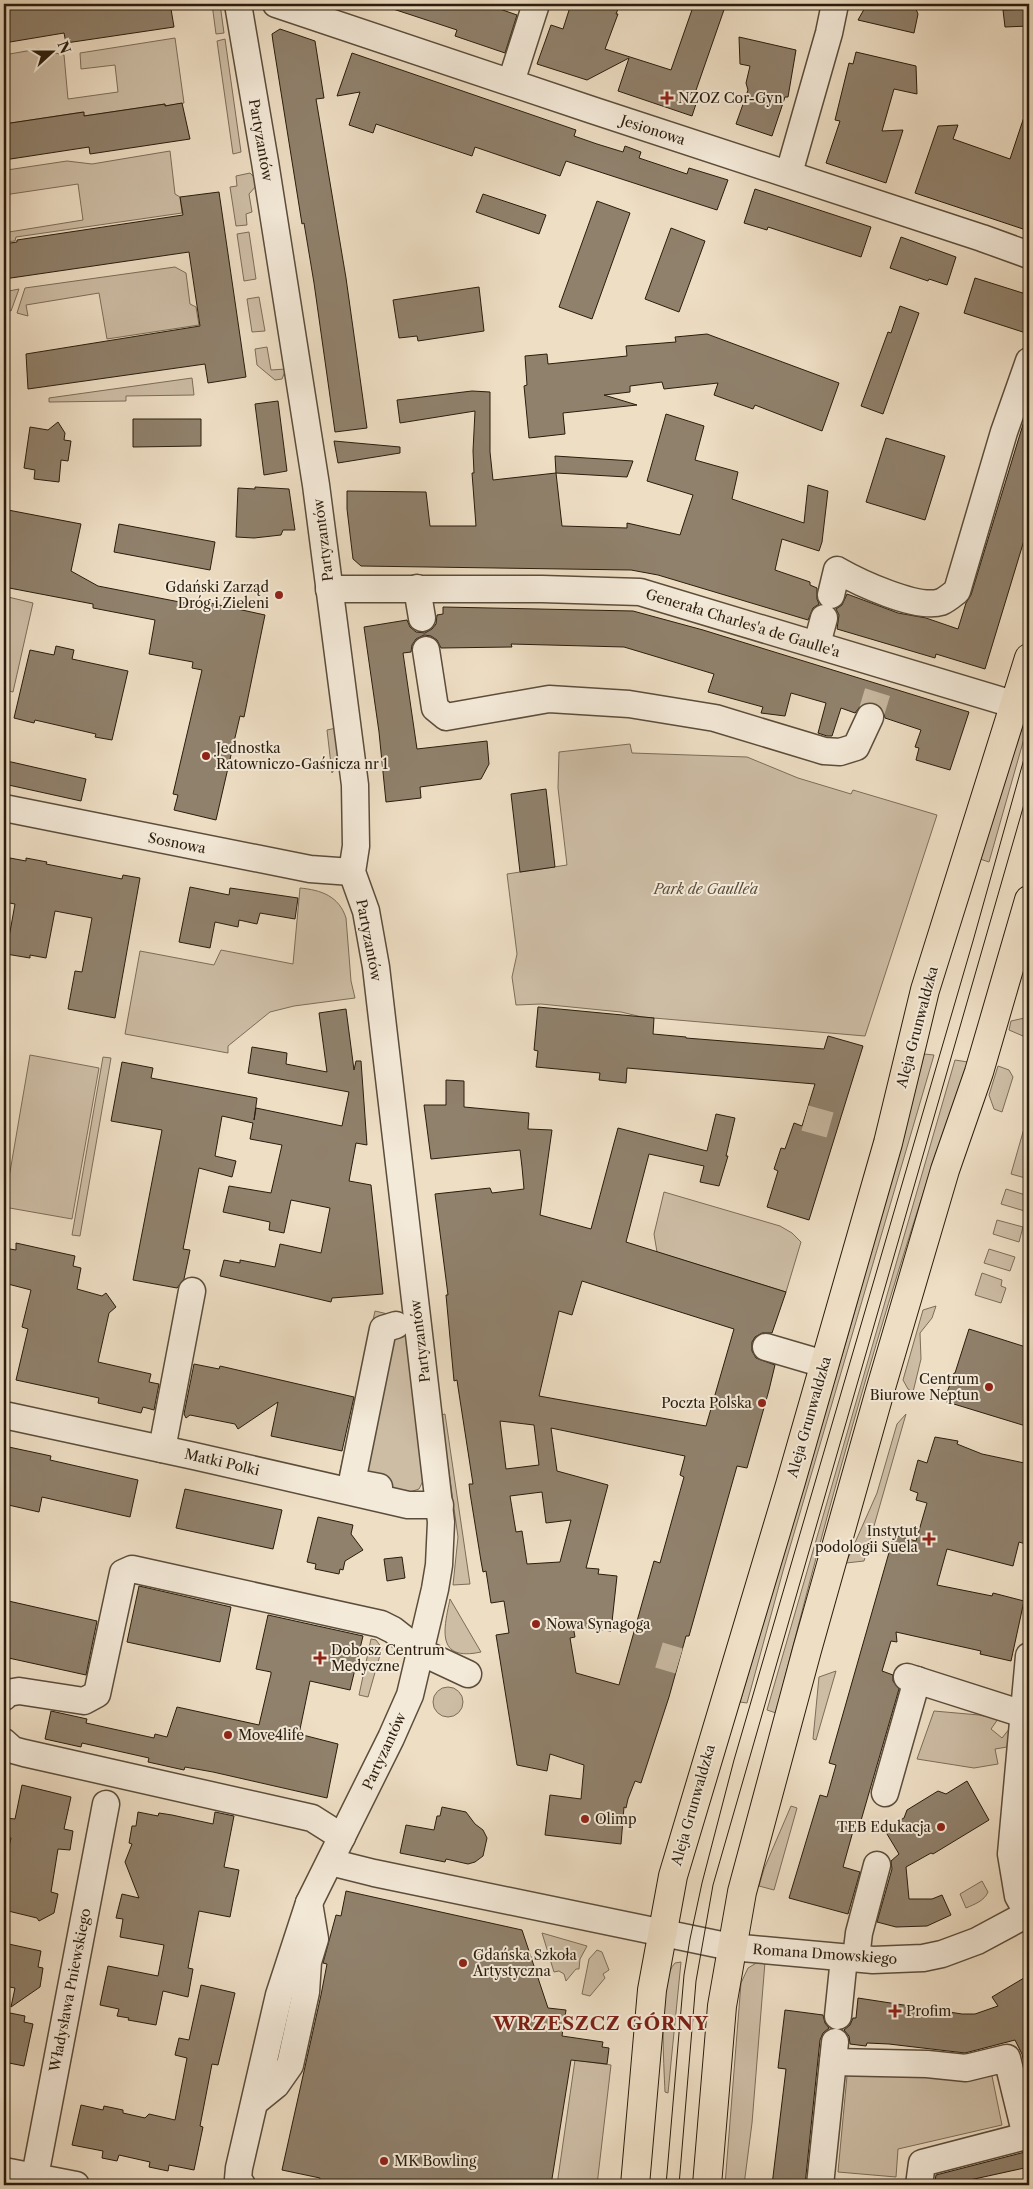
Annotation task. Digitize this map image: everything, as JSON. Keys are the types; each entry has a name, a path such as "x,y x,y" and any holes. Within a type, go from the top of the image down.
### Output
{"main road":[{"name":"Aleja Grunwaldzka","path":"635,2185 652,1990 661,1933 675,1868 888,1143 925,990 1021,706 1029,658"},
{"path":"708,2185 722,2006 731,1947 744,1883 879,1398 945,1170 979,1072 1029,900"}],"street":[{"name":"Partyzantów","path":"235,2183 279,1994 309,1903 391,1738 410,1695 439,1565 440,1505 376,967 366,911 352,872 356,846 355,786 329,589 301,384 238,4"},
{"name":"Jesionowa","path":"276,4 686,141 789,173 1029,255"},
{"path":"511,82 536,4"},
{"path":"789,173 829,33 835,4"},
{"path":"817,644 837,570 863,585 924,604 941,602 957,591 1004,432 1029,361"},
{"name":"Generała Charles'a de Gaulle'a","path":"329,589 417,588 640,592 817,644 882,675 1021,706"},
{"path":"417,588 422,618"},
{"path":"426,650 436,708 446,717 549,699 638,705 715,718 824,751 840,752 856,747 870,717"},
{"name":"Sosnowa","path":"4,808 310,869 352,872"},
{"path":"162,1449 192,1291"},
{"path":"396,1325 383,1329 352,1482 409,1494"},
{"path":"766,1347 824,1364"},
{"name":"Matki Polki","path":"4,1415 408,1505 440,1505"},
{"path":"4,1697 8,1693 19,1691 84,1701 97,1694 123,1573 132,1569 381,1624 393,1630 421,1652 468,1674"},
{"path":"1028,1914 1018,1896 1011,1854 1029,1656"},
{"path":"885,1794 912,1679 1023,1714"},
{"path":"4,1742 13,1750 24,1753 312,1818 342,1837"},
{"name":"Władysława Pniewskiego","path":"36,2176 106,1804"},
{"path":"330,1862 661,1933"},
{"path":"838,2016 850,1958 859,1933 877,1865"},
{"name":"Romana Dmowskiego","path":"661,1933 731,1947 850,1958 923,1958 942,1954 978,1941 1028,1914"},
{"path":"820,2185 834,2052 966,2068 1007,2058 1026,2136 922,2163 919,2185"},
{"path":"4,2171 76,2185"}],"green space":[{"path":"212,4 220,4 224,33 216,34"},
{"path":"175,38 184,103 84,116 83,112 4,124 4,55 38,49 64,55 68,99 118,92 115,65 81,69 80,53"},
{"path":"225,39 241,152 233,154 217,41"},
{"path":"170,151 175,194 180,197 182,213 16,237 15,241 4,242 4,219 7,219 9,232 83,220 78,184 4,195 7,170 67,161 92,164"},
{"path":"250,173 255,178 256,186 249,194 252,212 246,214 247,225 236,226 230,187 237,186 236,176"},
{"path":"249,232 256,279 244,281 237,234"},
{"path":"175,267 186,273 190,304 196,307 199,325 107,339 99,293 26,305 28,316 17,313 25,288"},
{"path":"19,289 11,311 4,308 4,292"},
{"path":"259,297 265,331 252,332 247,299"},
{"path":"267,347 271,370 286,369 282,379 275,380 257,365 255,349"},
{"path":"192,378 194,395 126,396 126,401 49,402 49,398"},
{"path":"4,596 33,603 13,692 4,690"},
{"path":"1025,720 1029,721 989,862 980,859 1021,723"},
{"path":"336,728 340,761 332,773 327,730"},
{"name":"Park de Gaulle'a","path":"630,744 632,753 747,757 798,778 851,794 853,790 937,815 865,1036 642,1017 621,1012 541,1004 516,1005 512,977 517,954 507,874 567,865 558,788 559,752"},
{"path":"300,888 315,890 328,895 343,910 346,918 351,981 355,998 294,1006 270,1012 228,1046 228,1053 125,1034 140,951 214,965 221,950 293,964"},
{"path":"1029,1017 1029,1030 1023,1036 1009,1030 1011,1021"},
{"path":"924,1054 934,1055 783,1571 747,1703 740,1702 852,1321"},
{"path":"30,1055 99,1068 72,1219 4,1207"},
{"path":"103,1057 111,1058 80,1236 72,1235"},
{"path":"955,1060 968,1062 940,1142 864,1385 776,1713 767,1710"},
{"path":"998,1066 1009,1070 1013,1077 1002,1112 994,1109 989,1095"},
{"path":"1029,1111 1029,1179 1011,1174"},
{"path":"1006,1189 1029,1196 1028,1212 1001,1204"},
{"path":"664,1192 780,1226 792,1233 801,1242 786,1292 657,1252 654,1234"},
{"path":"997,1220 1023,1227 1019,1242 993,1234"},
{"path":"989,1249 1015,1257 1010,1271 984,1263"},
{"path":"982,1273 1002,1280 1001,1286 1006,1288 1001,1303 975,1295"},
{"path":"936,1306 932,1318 920,1333 921,1359 913,1392 908,1389 903,1380 923,1310"},
{"path":"375,1311 405,1318 423,1481 419,1489 410,1492 339,1476"},
{"path":"445,1414 470,1584 453,1585 458,1537 441,1415"},
{"path":"906,1414 864,1561 846,1563 877,1493 897,1424"},
{"path":"450,1599 481,1652 466,1654 456,1652 449,1647 445,1631"},
{"path":"371,1639 376,1640 382,1648 368,1697 359,1695"},
{"path":"836,1671 816,1740 813,1739 819,1677"},
{"path":"448,1687 454,1688 462,1696 462,1708 454,1716 448,1717 442,1716 434,1708 433,1702 434,1696 442,1688"},
{"path":"934,1711 979,1715 998,1719 991,1729 1002,1738 1010,1728 1007,1747 995,1749 998,1764 974,1768 917,1759"},
{"path":"791,1806 797,1808 774,1890 759,1886 764,1869"},
{"path":"982,1881 988,1892 979,1902 966,1908 960,1894"},
{"path":"542,1933 587,1946 580,1959 579,1969 576,1969 566,1981 564,1974 559,1971 554,1972"},
{"path":"597,1950 602,1952 609,1970 603,1974 605,1978 590,1996 582,1994 589,1959"},
{"path":"681,1962 668,2093 665,2092 664,2080 664,2004 670,1972 675,1963"},
{"path":"758,1962 765,1962 752,2123 744,2185 725,2185 741,1983 748,1968"},
{"path":"575,2060 611,2065 597,2185 557,2185"},
{"path":"856,2068 958,2076 992,2076 1002,2125 898,2149 896,2177 838,2172 847,2076"}],"building":[{"path":"25,4 60,4 60,7 79,4 168,4 169,9 171,9 174,27 66,43 64,33 4,43 4,7"},
{"path":"388,4 495,4 494,7 517,15 505,53 455,36 457,30 387,7"},
{"path":"571,4 605,4 618,9 616,14 618,14 605,49 671,70 694,4 726,4 694,96 698,98 692,116 618,91 629,58 587,80 537,64 551,25 563,29"},
{"path":"867,4 914,4 918,14 914,33 858,20"},
{"path":"1029,9 1029,26 1005,27 1003,10"},
{"path":"280,29 315,41 324,98 316,99 346,278 367,428 335,432 314,283 304,223 302,224 273,42 272,34"},
{"path":"739,37 796,50 788,97 785,97 772,136 736,124 748,90 746,83 750,66 740,64"},
{"path":"856,52 916,66 917,94 894,89 882,131 903,130 886,183 826,163 840,121 835,120 849,63 853,64"},
{"path":"352,53 576,130 574,136 597,144 623,152 625,146 641,152 639,158 687,174 689,168 728,180 717,210 566,161 560,176 475,147 472,156 376,124 373,133 349,125 360,92 337,96"},
{"path":"182,103 190,139 90,154 89,147 4,160 4,124 84,112 84,116"},
{"path":"1026,111 1029,111 1029,231 915,193 938,126 958,125 953,139 1010,159"},
{"path":"755,189 871,227 861,257 768,227 767,230 744,223"},
{"path":"219,192 246,377 208,383 205,364 28,389 26,354 200,326 189,252 4,279 4,244 17,242 17,240 183,215 180,197"},
{"path":"483,194 546,215 539,234 476,212"},
{"path":"597,201 630,213 592,319 559,307"},
{"path":"671,228 705,241 679,312 645,299"},
{"path":"901,237 956,257 947,285 929,279 928,281 890,268"},
{"path":"975,278 1029,295 1029,334 964,313"},
{"path":"479,287 484,331 418,341 417,336 399,338 393,300"},
{"path":"900,306 919,313 883,414 861,406 888,332 891,333"},
{"path":"707,334 839,383 822,431 755,405 753,409 714,395 718,383 664,389 662,382 630,386 630,392 604,395 637,405 563,413 565,434 529,438 524,386 527,385 525,356 547,354 548,364 627,356 626,346 676,342 675,337"},
{"path":"472,391 490,392 490,452 493,480 556,473 562,526 627,528 627,523 680,535 693,495 647,481 666,414 704,426 695,460 738,472 732,499 804,523 808,485 828,491 822,542 819,551 782,539 775,570 810,582 810,585 817,588 819,604 813,608 808,620 658,575 631,570 361,566 353,559 347,509 347,491 426,492 430,526 476,526 472,473 474,473 475,411 400,423 397,400"},
{"path":"278,401 287,471 264,475 255,404"},
{"path":"1028,408 1029,524 985,669 936,654 935,658 837,629 839,615 836,609 842,605 847,594 898,613 926,618 958,629 966,603 971,595"},
{"path":"133,419 201,419 201,446 133,447"},
{"path":"58,422 65,433 64,440 71,441 68,461 61,460 59,482 34,479 35,470 24,468 30,427 48,430"},
{"path":"886,438 945,456 925,520 866,502"},
{"path":"334,441 400,447 400,453 338,463"},
{"path":"555,456 633,461 627,477 556,473"},
{"path":"255,487 289,489 295,530 283,530 281,535 254,538 236,537 238,488 255,489"},
{"path":"8,510 81,524 71,571 98,586 195,605 196,600 265,615 244,717 240,716 216,820 174,810 178,795 173,794 202,670 192,668 193,662 149,654 155,620 93,608 93,604 4,587 4,530"},
{"path":"119,524 215,542 210,570 114,552"},
{"path":"443,607 633,611 703,630 969,712 950,770 916,760 919,748 915,747 921,730 885,718 883,709 876,703 862,704 855,713 841,708 832,736 827,736 818,733 826,703 791,693 785,716 761,713 763,707 708,692 714,674 624,647 511,644 512,647 441,648 437,640 431,636 424,635 416,639 412,645 411,652 403,653 417,749 487,741 489,764 481,779 420,787 421,798 386,802 379,732 364,627 407,620 410,627 416,632 425,633 436,624 437,615 443,614"},
{"path":"56,646 74,650 72,659 128,671 112,740 95,737 96,734 35,720 34,723 14,718 30,650 54,655"},
{"path":"7,761 86,779 81,801 4,784"},
{"path":"546,789 555,867 520,872 511,794"},
{"path":"10,858 26,861 26,858 47,862 46,864 122,879 123,875 140,878 115,1018 68,1009 75,971 82,972 92,918 55,911 46,958 30,955 30,958 6,954 15,904 4,902 4,863 9,864"},
{"path":"190,887 229,895 230,888 298,898 295,919 260,913 257,924 239,920 238,927 215,922 210,948 179,942"},
{"path":"538,1007 654,1018 653,1034 686,1038 824,1049 828,1036 863,1046 809,1220 767,1207 778,1171 774,1169 781,1148 785,1149 794,1123 802,1126 815,1084 627,1068 626,1083 599,1080 600,1073 536,1067 538,1051 534,1050"},
{"path":"346,1009 354,1070 356,1061 361,1061 367,1145 356,1143 349,1181 371,1185 383,1294 332,1298 331,1302 220,1276 224,1260 240,1263 240,1260 275,1267 280,1244 321,1253 330,1208 291,1200 284,1233 269,1230 270,1222 223,1212 229,1186 271,1193 282,1145 250,1139 253,1123 222,1116 215,1156 236,1161 232,1177 199,1168 183,1249 190,1250 184,1279 177,1288 133,1280 162,1130 111,1121 122,1062 153,1068 151,1078 257,1098 254,1120 256,1108 342,1126 349,1092 248,1073 252,1047 287,1053 286,1064 327,1072 319,1013"},
{"path":"446,1080 464,1081 464,1107 529,1113 528,1129 552,1130 540,1215 591,1229 618,1128 707,1151 716,1114 735,1118 726,1156 728,1156 719,1186 700,1182 704,1166 649,1154 626,1242 786,1292 772,1333 762,1333 755,1337 752,1342 752,1351 756,1358 775,1365 769,1390 747,1468 737,1466 689,1636 686,1636 669,1697 641,1783 635,1781 626,1808 624,1807 621,1844 545,1835 550,1795 581,1799 584,1765 550,1754 547,1771 517,1765 496,1635 509,1633 504,1601 491,1603 486,1571 483,1572 481,1561 469,1484 473,1484 457,1380 454,1381 446,1295 448,1295 435,1194 490,1188 492,1193 524,1189 522,1167 520,1150 431,1159 424,1105 446,1105","holes":["582,1281 734,1329 706,1426 539,1396 559,1311 572,1315","500,1421 534,1425 539,1465 506,1469","551,1428 685,1456 680,1475 684,1477 660,1563 654,1561 619,1685 576,1673 570,1638 575,1637 573,1626 611,1631 617,1576 598,1574 599,1569 586,1568 608,1485 557,1471","542,1492 546,1523 571,1520 560,1562 527,1564 522,1531 516,1532 510,1496"]},
{"path":"16,1243 75,1256 73,1266 81,1268 77,1289 102,1296 106,1293 116,1307 109,1313 98,1362 151,1374 149,1382 159,1384 154,1410 143,1407 141,1413 98,1403 99,1398 16,1380 28,1329 22,1327 31,1290 4,1283 4,1248 16,1250"},
{"name":"Centrum Biurowe Neptun","path":"969,1329 1029,1348 1029,1427 944,1401"},
{"path":"194,1364 219,1369 220,1366 354,1397 342,1451 271,1436 278,1402 238,1429 235,1424 190,1415 186,1418 184,1414"},
{"path":"935,1437 958,1441 957,1444 982,1454 1029,1464 1024,1484 1029,1485 1029,1545 1019,1542 1013,1566 947,1549 937,1585 992,1596 993,1593 1024,1601 1011,1661 980,1654 981,1651 896,1632 897,1642 891,1641 882,1671 893,1675 893,1681 899,1689 860,1824 855,1824 843,1867 860,1872 848,1914 789,1898 820,1795 827,1797 836,1765 829,1763 894,1535 916,1541 927,1503 916,1500 918,1493 910,1490 918,1460 927,1463"},
{"path":"4,1446 51,1456 50,1460 138,1480 130,1517 42,1497 39,1512 4,1504"},
{"path":"185,1489 282,1510 273,1549 176,1528"},
{"path":"318,1517 353,1525 351,1534 363,1550 345,1561 343,1570 340,1569 339,1574 315,1569 316,1564 307,1562"},
{"path":"402,1557 405,1578 387,1581 384,1559"},
{"path":"139,1586 231,1607 220,1662 127,1642"},
{"path":"4,1600 97,1621 86,1675 4,1657"},
{"path":"268,1615 363,1636 350,1690 310,1681 299,1734 338,1744 327,1798 213,1772 185,1767 184,1770 148,1762 149,1758 82,1743 81,1747 45,1739 51,1711 87,1719 86,1723 154,1738 155,1734 167,1737 177,1707 259,1725 271,1674 271,1672 256,1669"},
{"path":"967,1781 989,1820 933,1854 931,1853 906,1867 909,1899 932,1899 942,1895 951,1915 927,1926 896,1927 877,1922 892,1869 891,1861 899,1854 884,1829 904,1818 907,1810 938,1791 946,1794"},
{"path":"22,1785 71,1797 64,1829 73,1831 70,1850 58,1849 51,1892 58,1894 54,1913 39,1921 37,1918 4,1910 4,1869 11,1838 4,1836 4,1828 6,1818 15,1819"},
{"path":"442,1807 466,1812 475,1824 483,1830 487,1838 483,1856 475,1862 468,1864 446,1859 445,1862 400,1853 406,1825 434,1830 437,1816 440,1816"},
{"path":"138,1812 158,1816 159,1813 172,1815 213,1824 215,1812 234,1816 224,1867 239,1870 230,1917 199,1911 188,1968 193,1969 188,1997 163,1991 156,2025 128,2020 129,2018 117,2016 119,2009 100,2005 108,1966 158,1976 164,1945 120,1937 123,1919 116,1918 122,1894 139,1898 125,1862 132,1844 129,1843 132,1826 136,1826"},
{"path":"346,1891 522,1930 548,2008 566,2010 562,2036 603,2042 602,2047 609,2048 607,2064 571,2060 551,2185 319,2185 320,2178 282,2170 321,1995 327,1964 323,1963 336,1915 341,1916"},
{"path":"4,1943 41,1951 38,1967 43,1968 40,1987 11,2007 15,1988 4,1986"},
{"path":"1029,1975 1029,2073 1026,2073 1022,2054 1015,2040 965,2053 889,2044 867,2043 866,2046 850,2044 849,2036 844,2030 850,2025 853,2018 856,2018 858,1998 962,2014 975,2014 998,2006 992,1997"},
{"path":"201,1985 235,1993 218,2065 212,2064 200,2126 203,2127 194,2170 169,2165 168,2171 149,2167 150,2162 119,2155 117,2161 102,2158 103,2151 72,2145 81,2105 103,2110 104,2106 145,2118 149,2114 175,2120 187,2058 175,2055 179,2038 189,2040"},
{"path":"785,2010 823,2015 825,2023 829,2028 823,2033 820,2040 805,2185 772,2185 786,2069 778,2068"},
{"path":"10,2013 25,2016 24,2022 33,2024 24,2066 4,2062 4,2018 8,2019"},
{"path":"1029,2151 1029,2167 956,2183 955,2185 938,2185 938,2182 935,2181 936,2175"}],"tunnel":[{"path":"870,717 880,684"},
{"path":"805,1118 837,1127"},
{"path":"659,1655 679,1661"}],"tram line":[{"path":"666,2185 684,1975 702,1883 734,1760 973,941 1029,741"},
{"path":"679,2185 696,1981 713,1885 1029,787"}],"place":[{"name":"NZOZ Cor-Gyn","path":"667,98"},
{"name":"Gdański Zarząd Dróg i Zieleni","path":"279,595"},
{"name":"Jednostka Ratowniczo-Gaśnicza nr 1","path":"206,756"},
{"name":"Centrum Biurowe Neptun","path":"989,1387"},
{"name":"Poczta Polska","path":"762,1403"},
{"name":"Instytut podologii Suela","path":"929,1539"},
{"name":"Nowa Synagoga","path":"536,1624"},
{"name":"Dobosz Centrum Medyczne","path":"320,1658"},
{"name":"Move4life","path":"228,1735"},
{"name":"Olimp","path":"585,1819"},
{"name":"TEB Edukacja","path":"941,1827"},
{"name":"Gdańska Szkoła Artystyczna","path":"463,1963"},
{"name":"Profim","path":"895,2011"},
{"name":"MK Bowling","path":"384,2161"}],"district":[{"name":"WRZESZCZ GÓRNY","path":"601,2023"}]}
